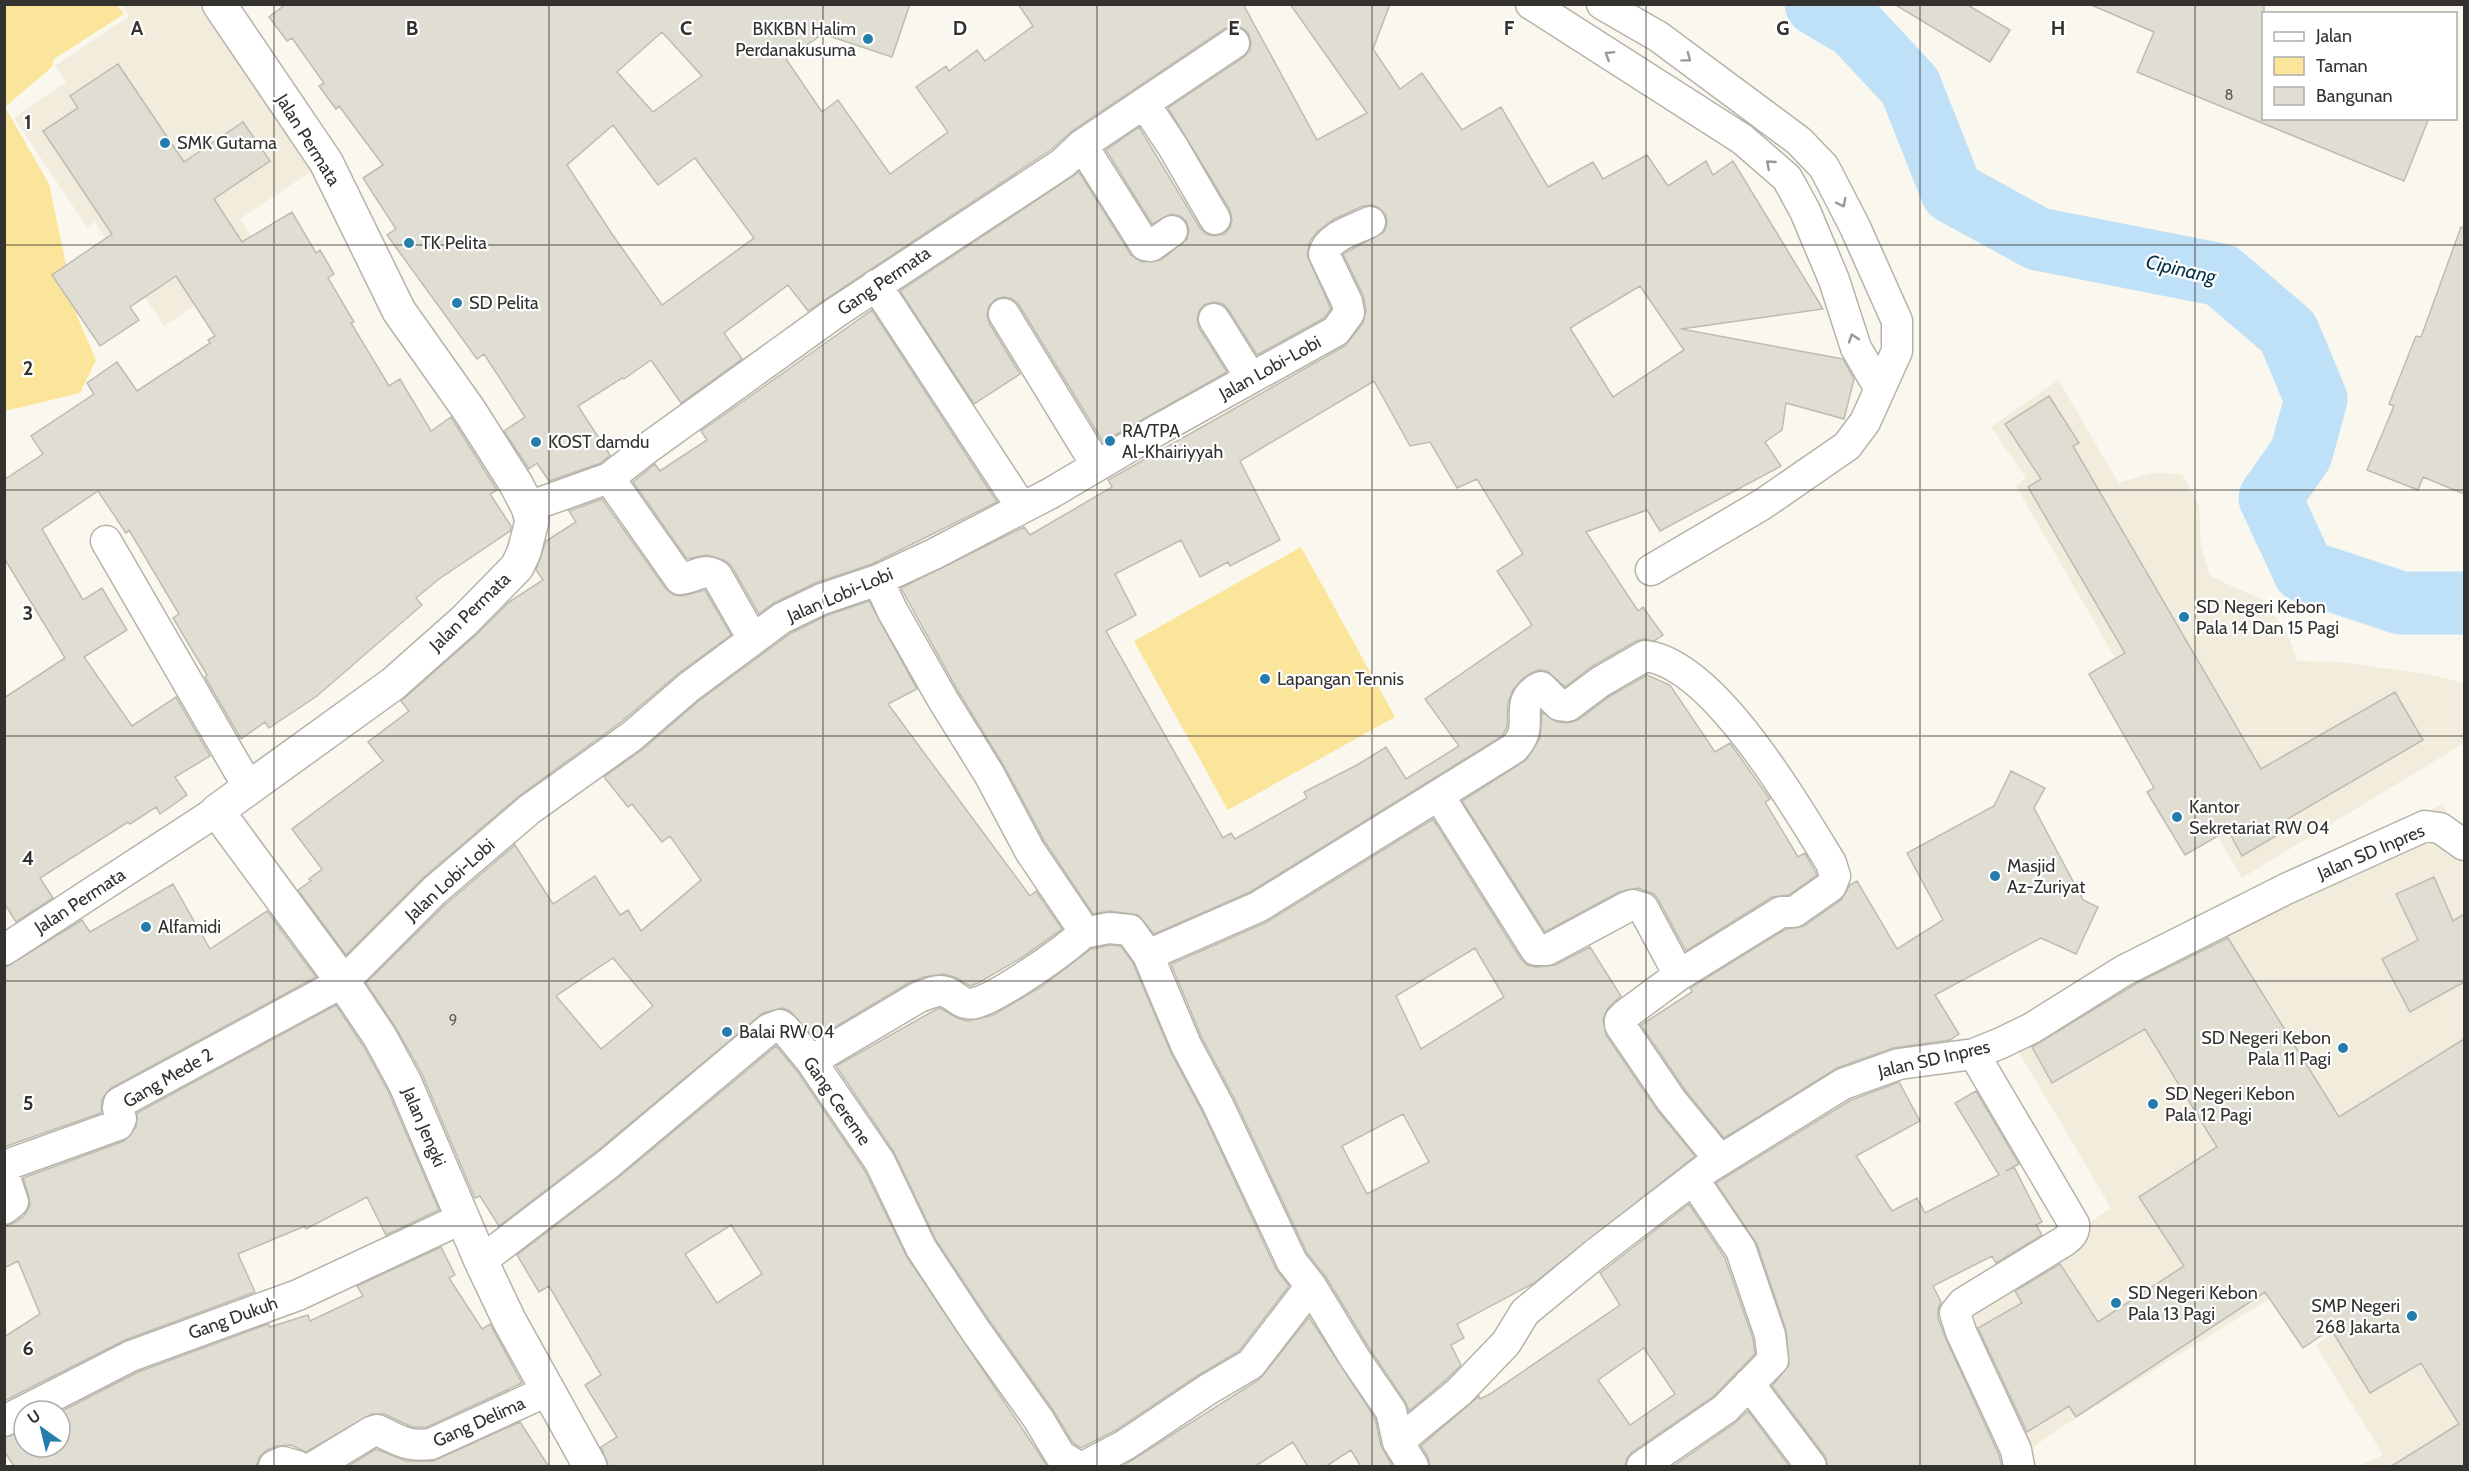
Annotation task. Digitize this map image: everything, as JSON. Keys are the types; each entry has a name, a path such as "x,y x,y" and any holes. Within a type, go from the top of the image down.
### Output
{"street":[{"name":"Jalan Permata","path":"4,950 217,811 393,684 471,613 517,567 530,536 532,521 528,507 516,484 469,410 399,311 326,162 219,4"},
{"path":"1531,4 1742,139 1787,178 1805,211 1834,280 1856,348 1880,389"},
{"path":"1602,4 1659,37 1799,141 1824,167 1855,227 1897,321 1897,351 1865,422 1847,446 1763,504 1651,570"},
{"name":"Gang Permata","path":"528,507 609,478 658,440 876,285 1063,163 1082,145 1234,43"},
{"path":"1144,103 1215,219"},
{"path":"1082,145 1145,245 1151,246 1172,231"},
{"name":"Jalan Lobi-Lobi","path":"343,982 434,891 530,809 632,736 689,687 782,618 822,599 878,580 1022,508 1336,331 1349,313 1347,302 1324,254 1326,246 1331,241 1370,222"},
{"path":"876,285 1022,508"},
{"path":"1004,314 1097,466"},
{"path":"1214,319 1251,378"},
{"path":"609,478 680,579 686,579 701,572 713,573 717,576 753,639"},
{"path":"106,542 249,788"},
{"path":"878,580 892,610 943,700 989,774 1030,851 1083,933"},
{"path":"1148,955 1257,907 1518,744 1524,735 1526,701 1536,689 1545,688 1552,699 1564,707 1600,682 1645,656 1662,660 1684,673 1721,706 1748,738 1831,864 1835,876 1831,886 1804,906 1791,913 1781,912 1679,975 1620,1020 1620,1025 1671,1100 1720,1160"},
{"path":"1438,796 1536,950 1547,950 1627,907 1639,906 1643,908 1679,975"},
{"name":"Jalan Jengki","path":"217,811 343,982 380,1037 405,1083 481,1261 509,1320 590,1467"},
{"name":"Jalan SD Inpres","path":"1405,1454 1506,1343 1525,1312 1594,1255 1693,1179 1843,1084 1899,1064 1974,1054 2032,1028 2123,971 2288,888 2425,826 2440,828 2464,845"},
{"path":"811,1061 933,991 947,992 961,1003 974,1004 992,996 1035,969 1083,933 1109,928 1130,930 1148,955 1186,1045 1218,1105 1292,1262 1311,1286 1354,1357 1391,1411 1405,1454"},
{"name":"Gang Mede 2","path":"4,1166 118,1125 121,1119 119,1103 343,982"},
{"name":"Gang Cereme","path":"481,1261 608,1164 769,1029 777,1025 784,1028 811,1061 880,1162 927,1258 1039,1419 1060,1455 1077,1467"},
{"path":"1974,1054 2074,1224 2071,1236 1963,1303 1955,1313 1961,1332 2016,1450 2019,1467"},
{"path":"4,1175 13,1197 10,1206 4,1209"},
{"path":"1643,1466 1725,1409 1773,1360 1770,1335 1741,1250 1693,1179"},
{"name":"Gang Dukuh","path":"4,1420 131,1356 298,1295 463,1218"},
{"path":"1085,1467 1125,1445 1207,1390 1251,1364 1311,1286"},
{"path":"1749,1384 1811,1467"},
{"name":"Gang Delima","path":"315,1467 377,1430 401,1443 415,1446 431,1444 547,1391"},
{"path":"274,1467 284,1462 297,1467"}],"shaded area":[{"name":"SMK Gutama","path":"121,5 207,5 316,168 240,219 266,258 164,326 95,222 87,227 14,118 66,82 55,66 129,16"},
{"name":"SD Negeri Kebon Pala 14 Dan 15 Pagi","path":"2058,380 2119,483 2152,473 2182,474 2199,505 2201,546 2210,576 2263,600 2288,635 2297,661 2339,662 2421,673 2464,683 2464,743 2242,878 2016,486 2026,478 1991,427"},
{"path":"2442,804 2464,840 2464,1140 2333,1225 2271,1298 2060,1428 2022,1455 1961,1309 2111,1208 2017,1049 2244,905"},
{"name":"SMP Negeri 268 Jakarta","path":"2464,1207 2464,1466 2358,1466 2383,1455 2316,1345 2402,1288 2384,1259"}],"green space":[{"path":"4,5 117,5 124,14 54,59 52,67 5,107 49,184 77,316 96,360 80,393 5,411"},
{"name":"Lapangan Tennis","path":"1301,547 1395,717 1228,810 1134,641"}],"building":[{"path":"286,4 910,4 892,57 823,34 786,59 822,112 838,100 890,174 948,132 916,87 946,66 949,71 977,50 985,61 1033,26 1018,4 1243,4 1317,140 1367,113 1290,4 1390,4 1373,49 1400,89 1422,73 1462,130 1501,107 1548,187 1593,162 1603,179 1647,155 1668,186 1706,161 1713,175 1733,161 1823,309 1681,329 1843,359 1854,379 1844,419 1786,403 1782,430 1765,442 1781,466 1660,531 1647,510 1586,532 1638,611 1643,607 1663,635 1654,641 1644,639 1636,641 1591,667 1565,687 1547,671 1539,670 1531,673 1522,679 1513,690 1508,703 1507,727 1502,736 1250,892 1154,934 1138,915 1110,911 1093,914 1045,842 1004,766 958,691 901,588 1024,527 1030,535 1112,487 1108,480 1345,346 1363,323 1366,310 1363,295 1343,254 1384,232 1387,224 1386,215 1372,205 1363,206 1334,219 1317,232 1310,241 1307,255 1331,309 1324,318 1257,355 1223,304 1214,302 1204,305 1197,319 1199,328 1227,372 1103,442 1019,305 1013,299 1004,297 996,299 989,306 987,315 989,323 1020,374 974,404 900,291 1079,172 1131,255 1142,262 1161,260 1187,239 1189,230 1186,221 1180,216 1171,214 1152,224 1106,150 1139,127 1200,228 1206,234 1214,236 1224,234 1230,228 1232,220 1230,210 1168,108 1244,57 1250,50 1251,42 1248,33 1242,28 1233,26 1224,29 1072,131 1052,149 808,311 788,285 724,333 742,359 681,403 651,360 578,406 610,455 601,463 549,481 537,463 529,469 504,431 525,417 484,354 477,359 387,235 396,229 363,178 383,165 339,106 336,109 319,86 324,83 292,38 287,41 269,17","holes":["662,32 702,76 653,112 617,72","613,125 658,185 695,158 754,238 662,305 567,165","1640,286 1684,350 1613,397 1570,328","1374,381 1410,446 1430,442 1457,488 1477,479 1523,554 1497,571 1532,625 1425,699 1459,746 1406,779 1386,747 1357,765 1304,792 1307,798 1235,839 1231,833 1223,838 1106,631 1136,615 1115,574 1181,540 1200,577 1228,562 1230,566 1280,540 1240,461"]},
{"path":"1894,4 1966,4 2010,30 1990,62"},
{"path":"2089,4 2264,4 2264,12 2262,12 2262,120 2428,120 2404,181 2137,72 2154,32"},
{"path":"118,64 184,162 243,122 270,161 214,199 242,242 292,212 316,253 320,250 334,274 328,278 354,322 351,323 389,386 400,379 431,431 451,417 497,490 490,494 511,526 510,531 439,579 416,598 422,605 317,696 269,728 265,722 241,739 173,618 179,614 129,530 126,533 98,491 42,529 83,600 102,588 127,630 84,657 132,726 176,697 210,756 175,777 187,795 160,814 156,807 130,824 128,822 40,878 53,898 16,922 4,903 4,698 65,658 4,558 4,480 43,454 31,436 94,394 87,383 117,362 137,391 210,343 208,340 215,336 176,276 130,307 139,320 100,346 52,275 112,234 43,131 78,108 70,96"},
{"path":"2461,227 2464,228 2464,494 2423,477 2418,490 2367,470 2394,406 2389,404 2416,336 2421,337"},
{"path":"872,310 997,502 872,564 815,583 774,603 759,614 732,567 726,561 707,555 687,559 633,482 655,464 660,471 707,440 701,431"},
{"path":"2049,396 2079,443 2073,446 2261,769 2395,692 2423,740 2277,825 2281,833 2242,856 2228,830 2185,855 2147,792 2154,788 2089,674 2125,653 2028,487 2041,479 2005,424"},
{"path":"602,499 666,589 674,595 682,596 705,590 731,635 679,673 621,722 519,796 423,878 346,955 298,890 322,869 292,829 383,761 368,742 409,711 401,701 476,635 509,602 543,580 536,570 546,541 576,522 569,511"},
{"path":"869,601 917,689 888,704 1030,896 1036,891 1062,929 1021,958 978,983 970,986 957,978 944,974 924,977 910,982 815,1039 790,1011 782,1008 763,1013 597,1151 499,1226 480,1196 475,1198 422,1074 396,1028 366,983 446,904 515,845 553,904 595,876 620,915 628,910 641,931 701,880 670,836 662,842 632,804 628,807 604,777 643,749 700,700 791,633 828,615","holes":["613,958 653,1006 601,1049 556,996"]},
{"path":"1647,675 1670,685 1715,752 1730,743 1770,799 1765,802 1798,857 1805,853 1817,875 1789,895 1772,897 1686,951 1658,899 1654,894 1638,888 1619,892 1545,932 1462,801 1526,760 1540,738 1542,712 1557,722 1567,723 1578,720 1610,696"},
{"path":"2011,771 2045,788 2034,808 2083,900 2098,907 2076,954 2041,938 1935,995 1959,1034 1950,1040 1893,1048 1837,1068 1724,1138 1685,1090 1641,1025 1692,992 1690,988 1786,929 1804,926 1841,900 1850,885 1857,881 1897,949 1943,920 1907,853 1994,806"},
{"path":"1433,819 1527,965 1536,967 1555,965 1590,947 1621,996 1608,1008 1603,1019 1606,1035 1657,1110 1695,1156 1534,1283 1457,1324 1464,1338 1451,1345 1461,1365 1409,1411 1405,1401 1369,1348 1326,1277 1307,1253 1234,1098 1202,1038 1171,964 1267,922","holes":["1475,948 1504,997 1421,1049 1396,996","1403,1114 1429,1162 1367,1194 1342,1146"]},
{"path":"2434,877 2453,921 2464,914 2464,982 2410,1012 2382,959 2418,940 2396,894"},
{"path":"173,884 210,949 267,911 316,977 111,1088 102,1099 101,1113 4,1147 4,968 82,920 90,932"},
{"path":"2228,938 2339,1117 2464,1039 2464,1467 2390,1467 2459,1424 2421,1363 2370,1393 2331,1329 2303,1348 2265,1292 2076,1417 2069,1406 2027,1432 1978,1328 2022,1303 2015,1291 2060,1264 2098,1322 2184,1266 2139,1197 2217,1147 2145,1029 2052,1083 2032,1047 2139,982"},
{"path":"1110,945 1121,946 1133,963 1171,1053 1203,1113 1276,1269 1289,1286 1239,1351 1116,1430 1081,1448 1073,1443 1053,1410 936,1240 894,1152 836,1066 940,1008 957,1018 968,1021 993,1015 1041,987 1091,949"},
{"path":"336,1005 364,1047 388,1091 439,1210 386,1235 367,1197 306,1229 305,1226 238,1254 255,1292 125,1340 4,1401 4,1337 40,1314 18,1261 4,1268 4,1226 24,1216 30,1206 23,1178 124,1141 136,1127 137,1113"},
{"path":"776,1046 797,1071 865,1171 907,1257 1048,1467 609,1467 601,1447 617,1437 585,1385 601,1375 549,1286 539,1292 517,1255 619,1177","holes":["731,1225 762,1274 717,1303 685,1254"]},
{"path":"1899,1082 1920,1121 1856,1156 1892,1211 1917,1198 1925,1213 1999,1175 1955,1103 1976,1091 2019,1164 2006,1171 2014,1167 2042,1222 2036,1225 2042,1235 1996,1263 1992,1256 1933,1286 1941,1302 1938,1318 1945,1337 1999,1455 2002,1467 1828,1467 1825,1456 1772,1386 1789,1365 1786,1330 1757,1244 1716,1183 1851,1100"},
{"path":"1689,1204 1725,1258 1753,1339 1755,1354 1714,1396 1632,1452 1627,1458 1625,1467 1430,1467 1428,1457 1421,1446 1479,1396 1480,1399 1490,1394 1620,1305 1600,1273","holes":["1644,1348 1675,1394 1630,1425 1598,1380"]},
{"path":"441,1247 455,1275 449,1278 482,1329 490,1324 522,1383 427,1427 412,1427 384,1414 372,1414 306,1452 291,1445 277,1446 267,1450 260,1456 256,1467 14,1466 4,1451 4,1438 12,1435 12,1459 72,1459 72,1406 138,1372 268,1324 270,1327 308,1315 310,1321 363,1296 357,1286"},
{"path":"1309,1317 1375,1418 1381,1446 1393,1467 1361,1467 1351,1450 1325,1467 1308,1467 1293,1442 1254,1467 1121,1467 1260,1379"},
{"path":"1748,1411 1790,1467 1672,1467 1735,1423"},
{"path":"520,1422 549,1467 347,1467 376,1449 406,1461 433,1461"}],"waterway":[{"name":"Cipinang","path":"1816,4 1855,27 1910,86 1952,192 2038,239 2221,275 2288,332 2316,399 2301,454 2270,498 2304,571 2401,603 2464,603"}],"place":[{"name":"BKKBN Halim Perdanakusuma","path":"868,39"},
{"name":"SMK Gutama","path":"165,143"},
{"name":"TK Pelita","path":"409,243"},
{"name":"SD Pelita","path":"457,303"},
{"name":"RA/TPA Al-Khairiyyah","path":"1110,441"},
{"name":"KOST damdu","path":"536,442"},
{"name":"SD Negeri Kebon Pala 14 Dan 15 Pagi","path":"2184,617"},
{"name":"Lapangan Tennis","path":"1265,679"},
{"name":"Kantor Sekretariat RW 04","path":"2177,817"},
{"name":"Masjid Az-Zuriyat","path":"1995,876"},
{"name":"Alfamidi","path":"146,927"},
{"name":"Balai RW 04","path":"727,1032"},
{"name":"SD Negeri Kebon Pala 11 Pagi","path":"2343,1048"},
{"name":"SD Negeri Kebon Pala 12 Pagi","path":"2153,1104"},
{"name":"SD Negeri Kebon Pala 13 Pagi","path":"2116,1303"},
{"name":"SMP Negeri 268 Jakarta","path":"2412,1316"}]}
